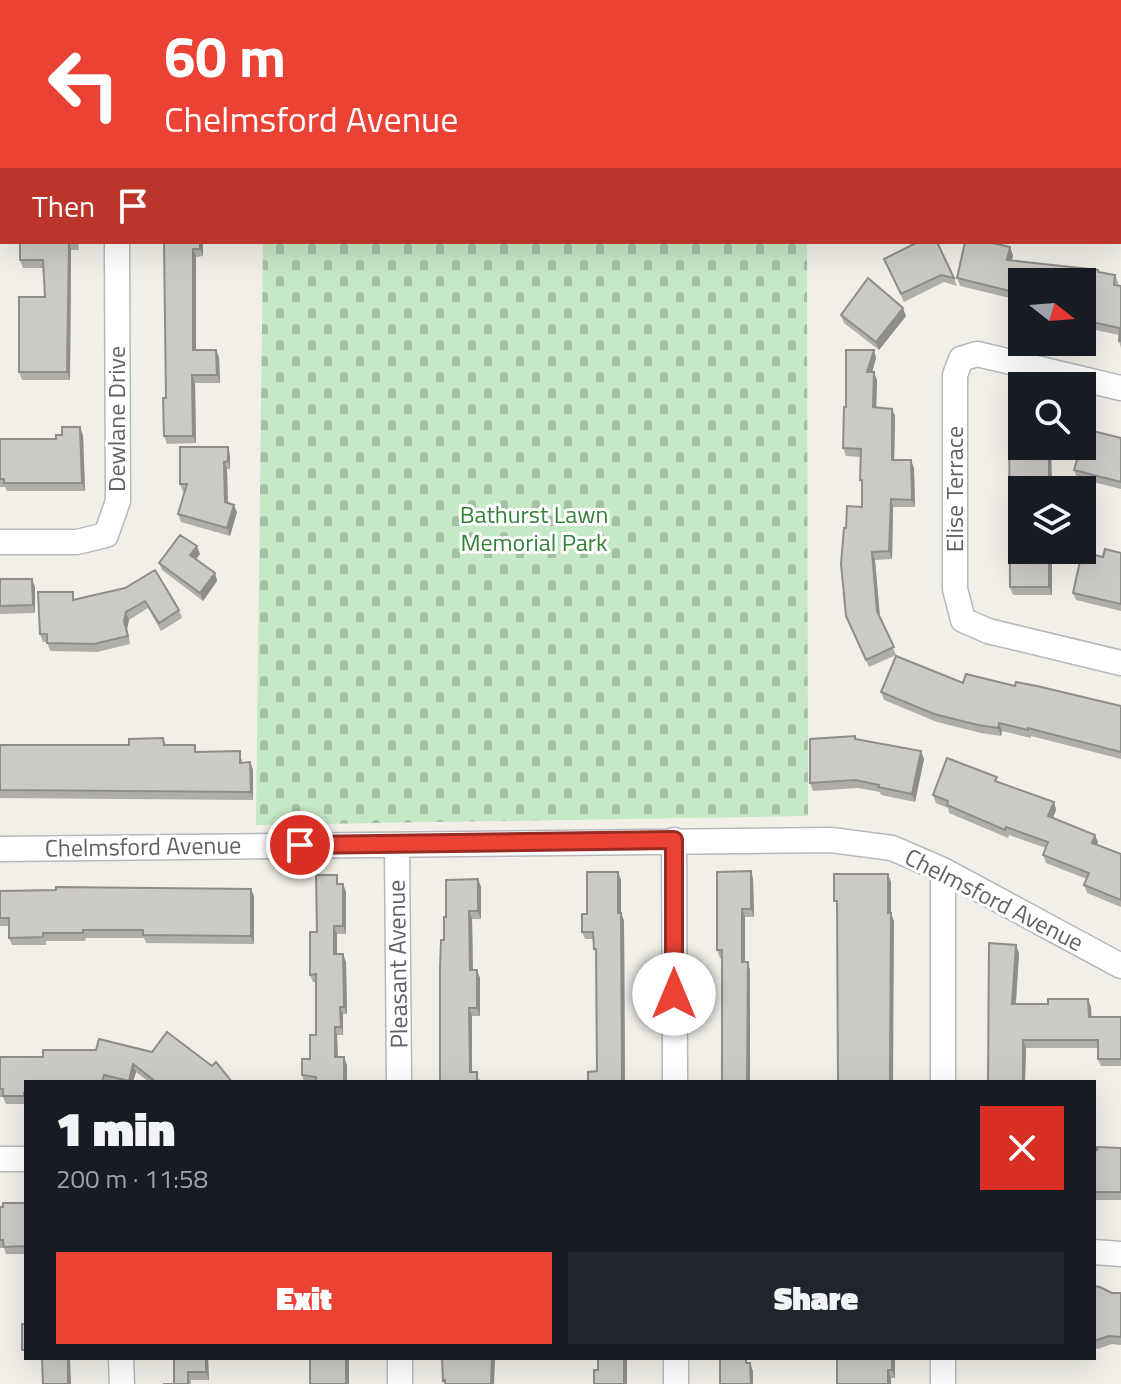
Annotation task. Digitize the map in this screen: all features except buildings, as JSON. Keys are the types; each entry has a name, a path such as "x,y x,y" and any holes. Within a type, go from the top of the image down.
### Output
{"street":[{"name":"Dewlane Drive","path":"0,542 77,542 106,535 118,501 117,244"},
{"name":"Elise Terrace","path":"1121,388 977,354 961,359 955,375 955,589 963,620 988,631 1121,663"},
{"path":"674,840 675,1080"},
{"name":"Chelmsford Avenue","path":"0,849 831,840 892,848 943,870 1121,966"},
{"name":"Pleasant Avenue","path":"397,846 399,1080"},
{"path":"943,870 943,1080"},
{"path":"0,1159 24,1159"},
{"path":"1096,1252 1121,1254"},
{"path":"121,1360 122,1384"},
{"path":"400,1360 400,1384"},
{"path":"676,1360 676,1384"},
{"path":"943,1360 943,1384"}],"green space":[{"name":"Bathurst Lawn Memorial Park","path":"263,244 807,244 808,816 256,825"}],"route":[{"path":"300,845 674,840 674,994"}]}
